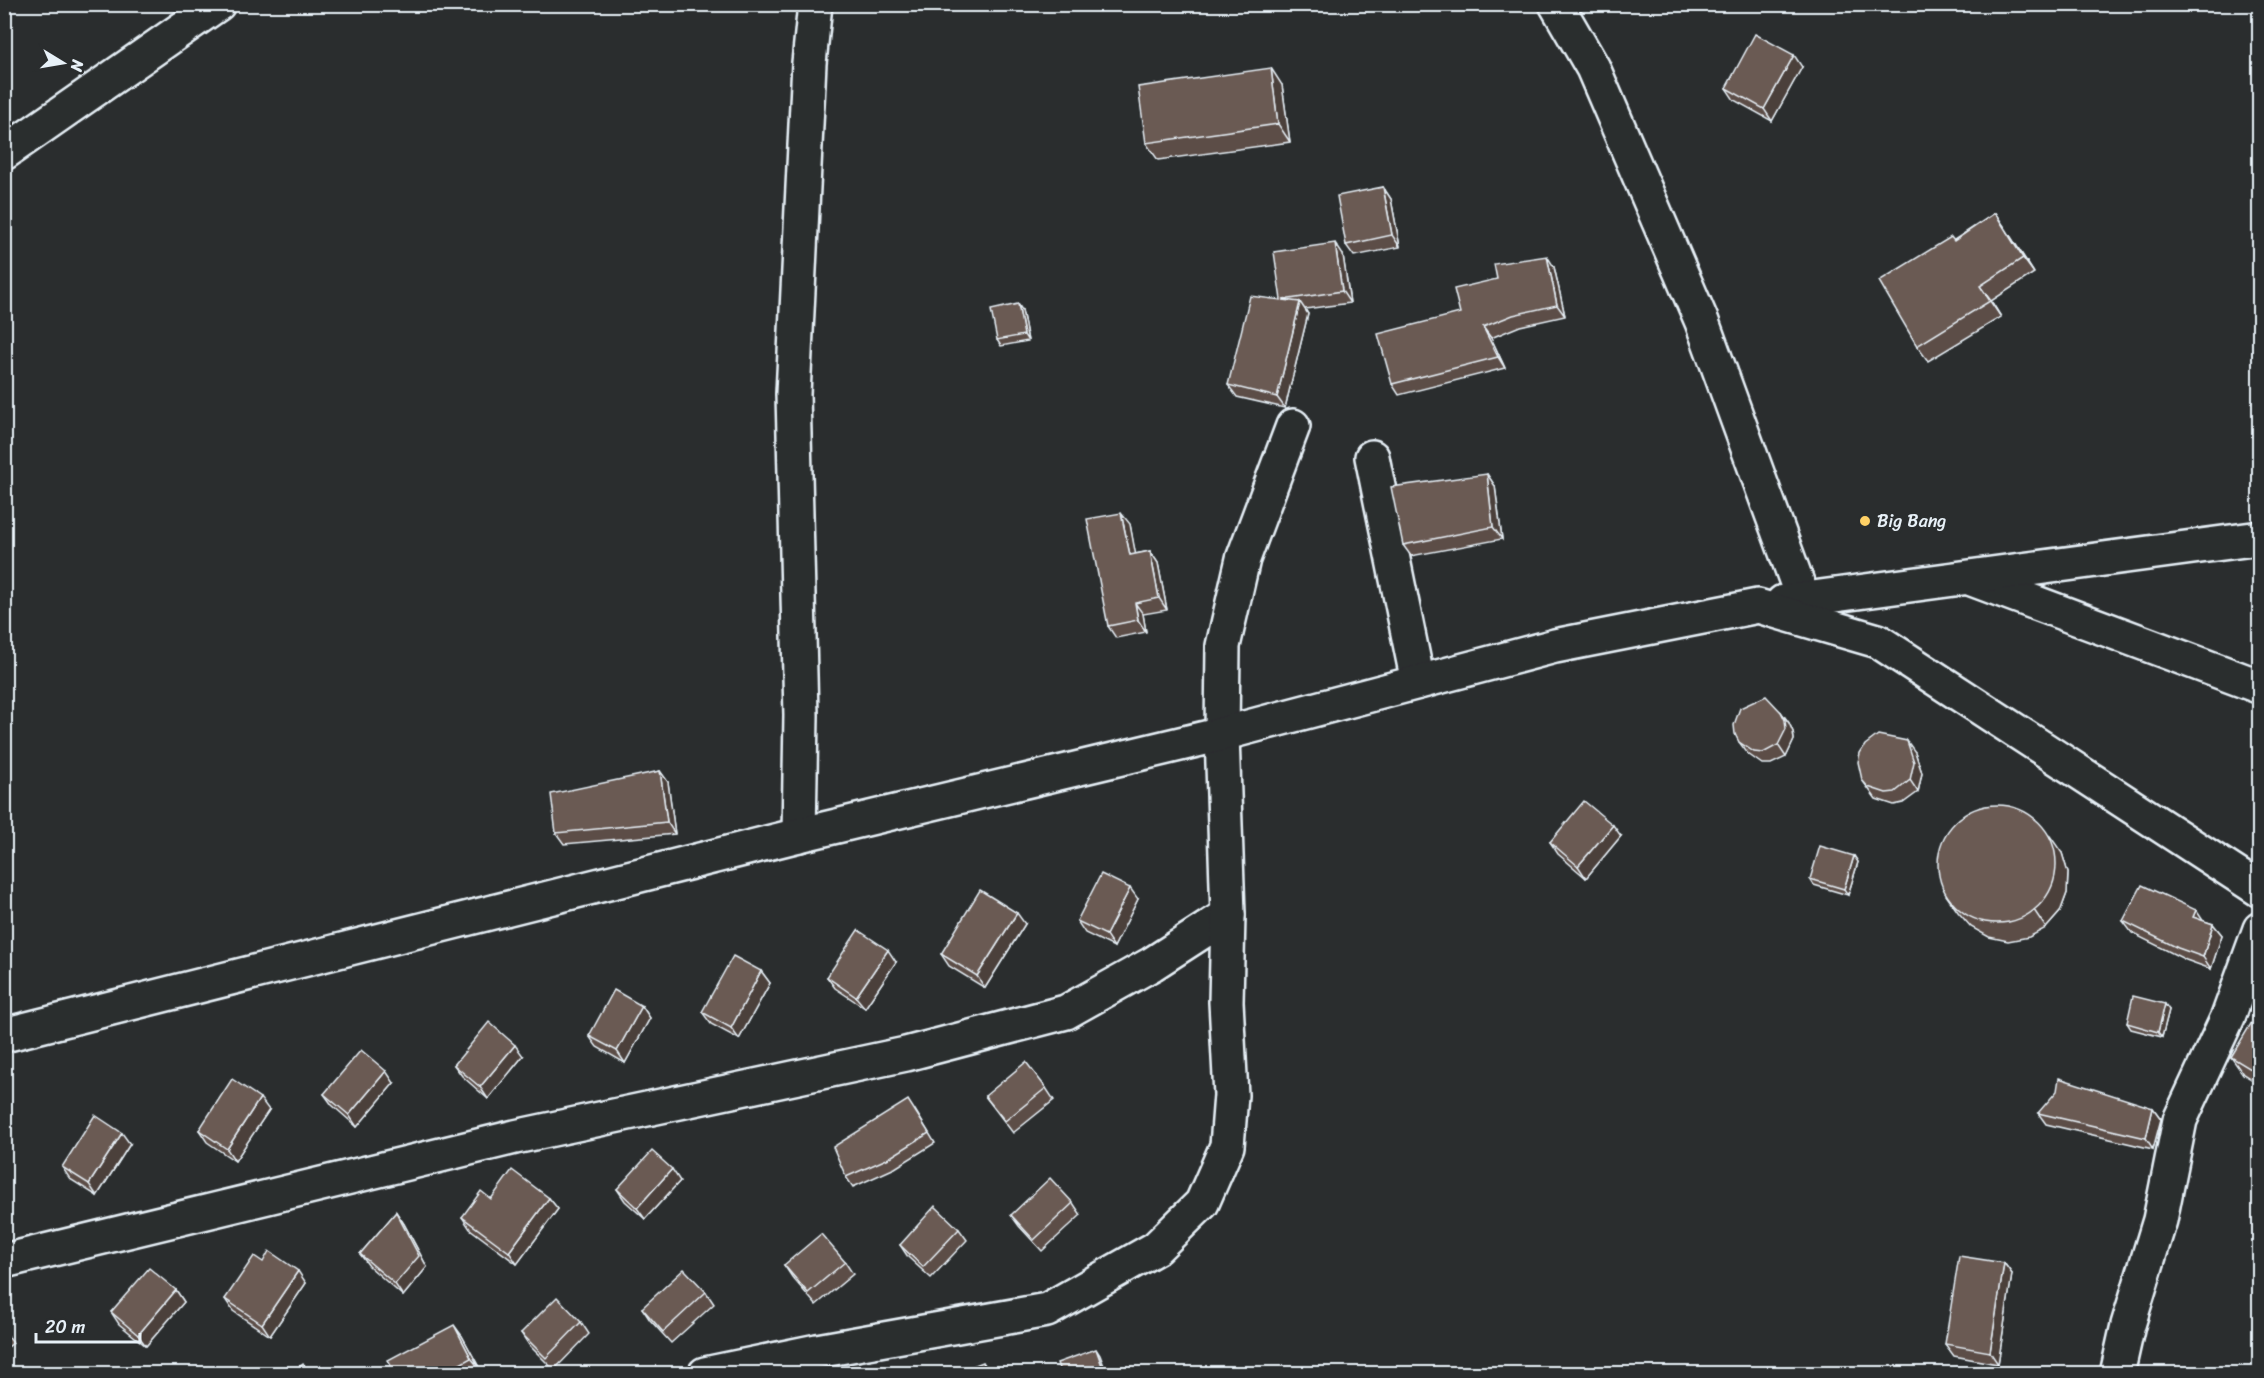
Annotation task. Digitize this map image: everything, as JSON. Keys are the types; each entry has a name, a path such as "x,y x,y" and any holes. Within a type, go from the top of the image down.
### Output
{"street":[{"path":"4,153 218,4"},
{"path":"799,835 801,715 793,394 809,63 815,4"},
{"path":"1556,4 1593,68 1702,322 1803,599"},
{"path":"705,1374 817,1351 1047,1310 1156,1248 1202,1203 1227,1146 1231,1095 1226,1002 1228,915 1222,734 1223,646 1243,559 1293,426"},
{"path":"1372,457 1419,682"},
{"path":"4,1035 799,835 1222,734 1555,646 1803,599 2259,538"},
{"path":"1968,577 2258,686"},
{"path":"1758,606 1878,641 2259,890"},
{"path":"4,1261 515,1137 906,1054 1066,1012 1152,964 1228,915"},
{"path":"2117,1374 2128,1325 2160,1220 2180,1120 2228,1017 2259,929"}],"building":[{"path":"1755,34 1794,55 1764,109 1726,88"},
{"path":"1271,68 1278,124 1146,143 1138,87"},
{"path":"1383,187 1392,235 1346,245 1337,196"},
{"path":"1995,213 2023,258 1980,286 1990,301 1917,346 1879,281 1951,237 1954,241"},
{"path":"1335,243 1342,291 1283,300 1300,302 1277,397 1228,385 1250,296 1281,300 1274,252"},
{"path":"1547,256 1557,305 1513,315 1483,327 1498,357 1392,384 1378,334 1460,313 1454,289 1497,279 1494,264"},
{"path":"1018,304 1024,335 997,340 991,310"},
{"path":"1487,474 1493,527 1403,545 1391,487"},
{"path":"1121,513 1130,555 1150,551 1159,598 1135,603 1138,620 1108,626 1087,519"},
{"path":"1766,696 1781,712 1786,729 1778,745 1763,753 1754,752 1739,742 1734,725 1740,708"},
{"path":"1878,735 1907,741 1914,762 1910,780 1895,792 1886,793 1868,787 1862,780 1858,762 1860,753 1865,745"},
{"path":"660,771 667,822 556,833 551,794"},
{"path":"1584,801 1613,825 1578,866 1550,842"},
{"path":"1997,805 2020,809 2039,822 2052,841 2056,864 2052,887 2039,906 2020,919 1997,923 1974,919 1955,906 1942,887 1938,864 1942,841 1955,822 1974,809"},
{"path":"1820,846 1854,856 1844,889 1810,879"},
{"path":"1101,874 1130,888 1106,935 1077,921"},
{"path":"2142,885 2196,910 2193,917 2213,924 2203,957 2178,948 2123,921"},
{"path":"980,890 1017,913 977,976 941,954"},
{"path":"858,930 888,950 856,997 827,977"},
{"path":"733,956 761,971 731,1028 702,1012"},
{"path":"614,990 642,1006 617,1051 589,1036"},
{"path":"2133,996 2165,1004 2158,1032 2127,1023"},
{"path":"2255,1017 2259,1018 2259,1074 2231,1057"},
{"path":"489,1022 515,1045 480,1087 454,1065"},
{"path":"361,1050 386,1071 349,1115 324,1094"},
{"path":"1026,1062 1046,1088 1005,1121 985,1096"},
{"path":"2059,1078 2153,1108 2146,1138 2038,1113 2057,1091"},
{"path":"232,1079 260,1098 227,1149 199,1130"},
{"path":"908,1100 929,1133 889,1158 846,1177 833,1147"},
{"path":"95,1115 122,1133 89,1184 62,1167"},
{"path":"652,1151 672,1169 637,1208 617,1189"},
{"path":"512,1170 549,1198 509,1252 462,1217 481,1191 491,1199"},
{"path":"1050,1178 1073,1203 1034,1240 1011,1215"},
{"path":"935,1206 959,1229 923,1267 900,1245"},
{"path":"396,1212 419,1256 395,1284 360,1254"},
{"path":"821,1234 845,1262 808,1293 784,1265"},
{"path":"269,1251 298,1271 262,1324 225,1299 254,1256 263,1262"},
{"path":"1959,1256 2004,1263 1990,1352 1945,1344"},
{"path":"149,1268 176,1290 138,1335 111,1312"},
{"path":"684,1269 706,1292 663,1332 642,1308"},
{"path":"557,1297 581,1322 546,1358 521,1333"},
{"path":"454,1325 471,1358 442,1374 395,1374 388,1360"},
{"path":"1096,1349 1105,1374 1061,1374 1057,1363"},
{"path":"983,1362 987,1374 952,1374"},
{"path":"303,1364 309,1374 290,1374"}],"place":[{"name":"Big Bang","path":"1865,521"}]}
